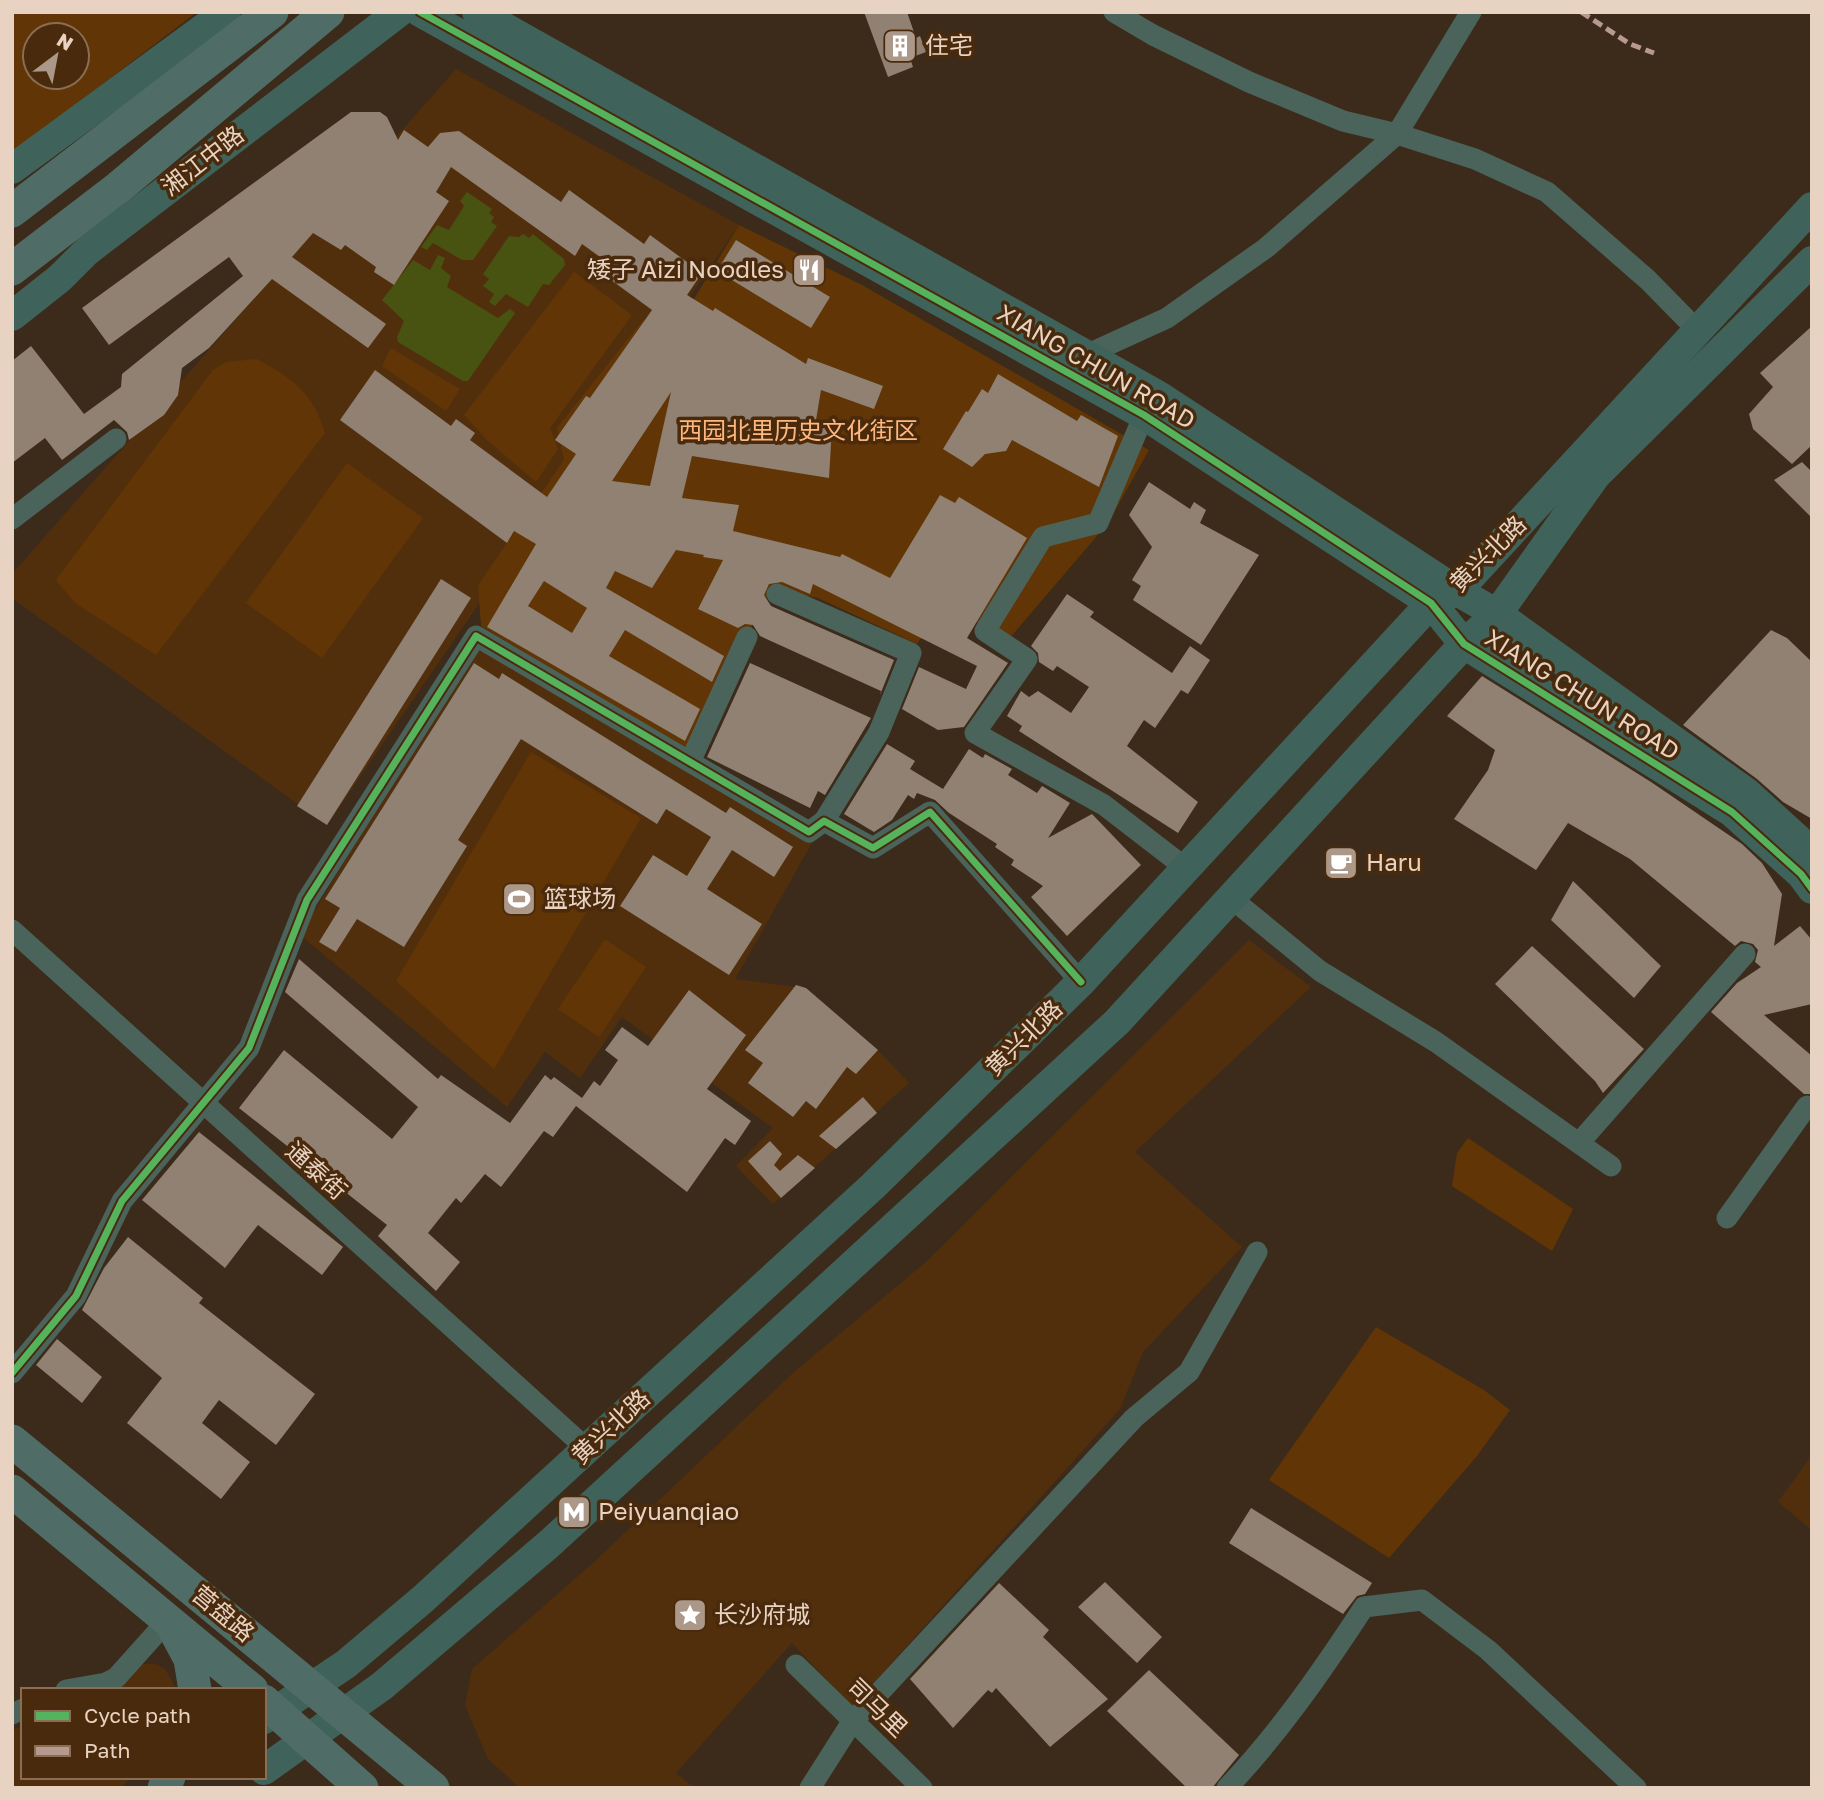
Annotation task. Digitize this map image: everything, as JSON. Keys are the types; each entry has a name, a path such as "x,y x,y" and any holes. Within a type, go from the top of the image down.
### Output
{"main road":[{"path":"12,169 226,12"},
{"path":"12,211 272,12"},
{"name":"湘江中路","path":"12,269 119,187 328,12"},
{"name":"湘江中路","path":"12,316 60,278 87,251 399,12"},
{"name":"XIANG CHUN ROAD","path":"420,12 1144,415 1444,597 1497,614 1747,793 1812,852"},
{"name":"XIANG CHUN ROAD","path":"477,12 1160,396 1444,597 1464,643 1732,812 1801,874 1812,889"},
{"path":"12,302 119,187"},
{"name":"黄兴北路","path":"266,1704 311,1688 346,1664 413,1607 873,1186 1081,982 1698,331 1812,207"},
{"name":"黄兴北路","path":"266,1769 382,1686 549,1544 1117,1022 1464,643 1497,614 1596,475 1810,268"},
{"name":"营盘路","path":"12,1441 433,1788"},
{"name":"营盘路","path":"12,1491 168,1620 245,1688"},
{"path":"168,1620 190,1659 195,1688"},
{"name":"营盘路","path":"266,1707 362,1788"}],"street":[{"path":"1114,12 1153,35 1249,82 1343,121 1397,134 1475,159 1547,192 1648,280 1698,331"},
{"path":"1086,355 1167,318 1266,248 1397,134 1471,12"},
{"path":"1144,415 1098,523 1043,537 985,631 1027,659 975,733 1104,805 1188,869"},
{"path":"12,519 116,439"},
{"path":"12,1373 76,1296 122,1201 248,1048 307,900 476,636 809,832 824,821 879,732 911,653 778,594"},
{"path":"690,762 747,637"},
{"path":"824,821 873,848 930,812 1081,982"},
{"path":"1231,898 1320,971 1436,1042 1611,1166"},
{"name":"通泰街","path":"12,930 587,1449"},
{"path":"1579,1143 1745,954"},
{"path":"1727,1218 1807,1106"},
{"path":"810,1788 852,1722 1134,1418 1189,1372 1257,1252"},
{"path":"1227,1788 1259,1754 1317,1680 1364,1607 1422,1600 1488,1650 1636,1788"},
{"path":"77,1688 106,1683 116,1678 168,1620"},
{"name":"司马里","path":"796,1665 922,1788"}],"shaded area":[{"path":"456,69 739,225 327,825 12,598 12,574"},
{"path":"467,192 492,209 489,213 494,217 491,222 497,226 473,260 462,260 433,243 427,250 421,247 437,225 449,230 464,206 460,201"},
{"path":"523,234 529,238 533,234 564,259 565,265 549,285 543,284 528,307 506,294 495,306 489,302 494,294 483,286 489,279 483,274 509,236 519,237"},
{"path":"438,255 445,258 441,268 451,276 447,287 498,318 510,309 515,313 468,381 463,381 398,342 397,337 404,321 382,300 413,260 430,270"},
{"path":"477,643 813,841 735,979 806,988 878,1050 909,1083 773,1204 736,1166 773,1128 622,1017 580,1078 545,1052 507,1107 300,935"},
{"path":"1249,940 1311,987 1135,1152 1242,1247 1143,1352 1120,1409 852,1707 792,1643 676,1773 695,1788 520,1788 488,1759 465,1705 472,1669 593,1563 794,1372 926,1262"},
{"path":"1812,1455 1812,1530 1778,1502"},
{"path":"143,1664 155,1664 165,1669 176,1688 112,1688"},
{"path":"21,1727 21,1779 130,1779 120,1788 12,1788 12,1730"}],"green space":[{"path":"12,12 197,12 12,153"},
{"name":"西园北里历史文化街区","path":"739,225 862,285 1149,450 1108,523 1009,639 945,605 917,644 818,598 771,588 690,753 481,626 478,585 564,460 557,428 643,320 672,335"},
{"path":"574,272 632,315 550,428 558,449 536,482 487,440 464,415"},
{"path":"391,348 460,389 446,411 382,366"},
{"path":"257,359 300,388 314,407 325,433 156,655 75,603 56,580 213,370 226,362"},
{"path":"347,463 423,518 322,658 246,603"},
{"name":"篮球场","path":"531,752 641,818 494,1069 396,981"},
{"path":"605,939 646,967 599,1037 558,1009"},
{"path":"1468,1138 1573,1209 1552,1251 1452,1186 1457,1153"},
{"path":"1376,1327 1484,1390 1510,1410 1477,1456 1389,1558 1269,1480"}],"building":[{"name":"住宅","path":"864,12 907,12 916,38 920,36 926,52 910,58 913,67 888,77"},
{"path":"351,112 380,112 387,117 398,140 404,130 428,147 440,133 459,131 561,202 569,190 644,244 650,235 702,273 687,295 713,311 715,308 806,364 808,358 883,386 874,409 821,390 815,426 832,427 829,478 692,456 682,498 739,505 733,531 840,557 842,554 890,578 940,495 955,503 959,497 1027,538 967,638 1008,663 964,727 938,730 902,709 919,667 966,689 977,666 813,584 810,594 782,582 769,584 764,595 771,606 894,660 880,695 881,691 760,636 753,625 745,624 738,628 698,609 723,560 676,550 652,588 615,571 606,588 724,656 712,682 625,630 609,656 700,709 685,741 487,627 536,544 514,531 507,543 340,420 375,370 451,426 456,419 475,433 470,440 547,497 576,454 555,440 586,396 590,398 652,310 607,277 614,267 582,244 575,256 451,167 436,192 449,201 394,285 374,272 376,267 345,245 341,250 313,233 292,257 386,324 368,348 272,279 209,348 182,368 178,395 164,415 129,440 127,432 114,420 62,460 45,438 12,463 12,361 31,346 84,414 121,387 122,374 243,276 229,257 109,345 82,308","holes":["671,392 650,486 612,481","544,581 587,608 572,633 528,606"]},
{"path":"736,240 830,297 811,328 717,271"},
{"path":"1812,326 1812,445 1792,464 1753,429 1749,414 1773,387 1760,373"},
{"path":"998,374 1077,421 1081,415 1118,436 1099,487 1012,440 1006,451 985,454 972,467 943,449 982,389 988,393"},
{"path":"1802,462 1812,472 1812,518 1774,480"},
{"path":"1149,482 1190,509 1194,502 1206,510 1200,523 1259,555 1201,645 1133,600 1141,586 1132,580 1152,547 1129,515"},
{"path":"441,579 471,598 327,825 297,806"},
{"path":"1067,594 1094,612 1090,617 1172,673 1190,646 1210,660 1188,694 1181,690 1155,728 1144,720 1127,746 1198,802 1178,833 1019,731 1022,726 1007,716 1021,691 1029,697 1038,691 1071,713 1089,687 1057,666 1053,671 1039,662 1038,653 1031,646"},
{"path":"1771,630 1787,638 1812,662 1812,819 1783,802 1757,779 1683,725"},
{"path":"474,663 499,679 502,673 726,813 730,807 793,847 774,877 732,850 707,889 762,924 729,975 620,906 653,855 687,876 711,837 666,809 657,824 521,739 458,840 467,846 404,947 357,919 336,952 319,942 340,908 325,899"},
{"path":"750,663 871,718 825,795 818,791 810,808 707,757"},
{"path":"1482,676 1651,782 1742,844 1762,863 1782,894 1774,946 1800,926 1812,940 1812,1004 1764,1015 1812,1056 1812,1094 1804,1094 1711,1012 1737,983 1761,967 1755,962 1758,950 1753,944 1741,941 1735,946 1630,859 1568,823 1536,870 1454,819 1488,770 1495,750 1447,716"},
{"path":"887,744 915,761 910,769 943,789 969,749 983,758 985,754 1012,769 1008,775 1037,793 1042,786 1070,803 1048,838 1092,814 1141,865 1067,936 1031,897 1043,886 1011,865 1014,860 995,847 997,844 949,813 935,800 917,793 914,799 908,795 892,820 874,832 844,814"},
{"path":"1573,881 1661,966 1634,998 1551,920"},
{"path":"1532,946 1644,1049 1603,1093 1595,1081 1495,984"},
{"path":"299,959 438,1079 441,1075 510,1123 545,1075 551,1080 554,1077 582,1098 594,1081 600,1086 618,1060 605,1050 622,1027 648,1046 689,990 746,1035 707,1089 751,1121 735,1145 725,1138 687,1192 576,1106 553,1137 544,1131 501,1187 485,1174 461,1203 456,1198 428,1233 460,1262 436,1291 378,1236 387,1225 239,1108 284,1050 392,1139 418,1107 285,992"},
{"path":"796,985 806,988 878,1050 856,1074 847,1067 816,1109 806,1101 793,1117 748,1083 763,1063 745,1050"},
{"path":"863,1097 877,1113 836,1149 819,1136"},
{"path":"199,1132 343,1247 322,1275 258,1225 225,1268 142,1200"},
{"path":"770,1141 782,1154 774,1165 780,1171 798,1155 815,1168 781,1198 748,1161"},
{"path":"128,1237 203,1298 199,1303 315,1394 276,1445 219,1400 202,1423 250,1462 221,1499 127,1423 162,1378 82,1310 104,1268"},
{"path":"57,1339 102,1377 82,1403 36,1365"},
{"path":"1251,1508 1372,1583 1365,1594 1357,1596 1343,1614 1229,1543"},
{"path":"1105,1582 1162,1637 1137,1663 1078,1607"},
{"path":"999,1583 1049,1630 1043,1637 1108,1699 1050,1747 996,1688 992,1693 988,1690 953,1728 910,1679"},
{"path":"1149,1670 1239,1755 1212,1788 1187,1788 1107,1711"}],"marked path":[{"path":"1581,12 1630,44 1654,53"}],"cycle path":[{"path":"420,12 1144,415 1431,603 1464,644 1732,812 1801,874 1812,889"},
{"path":"12,1373 76,1296 122,1201 249,1048 307,900 476,636 809,832 824,821 873,848 930,812 1081,982"}],"place":[{"name":"住宅","path":"900,46"},
{"name":"矮子 Aizi Noodles","path":"809,270"},
{"name":"Haru","path":"1341,863"},
{"name":"篮球场","path":"519,899"},
{"name":"Peiyuanqiao","path":"574,1512"},
{"name":"长沙府城","path":"690,1615"}]}
